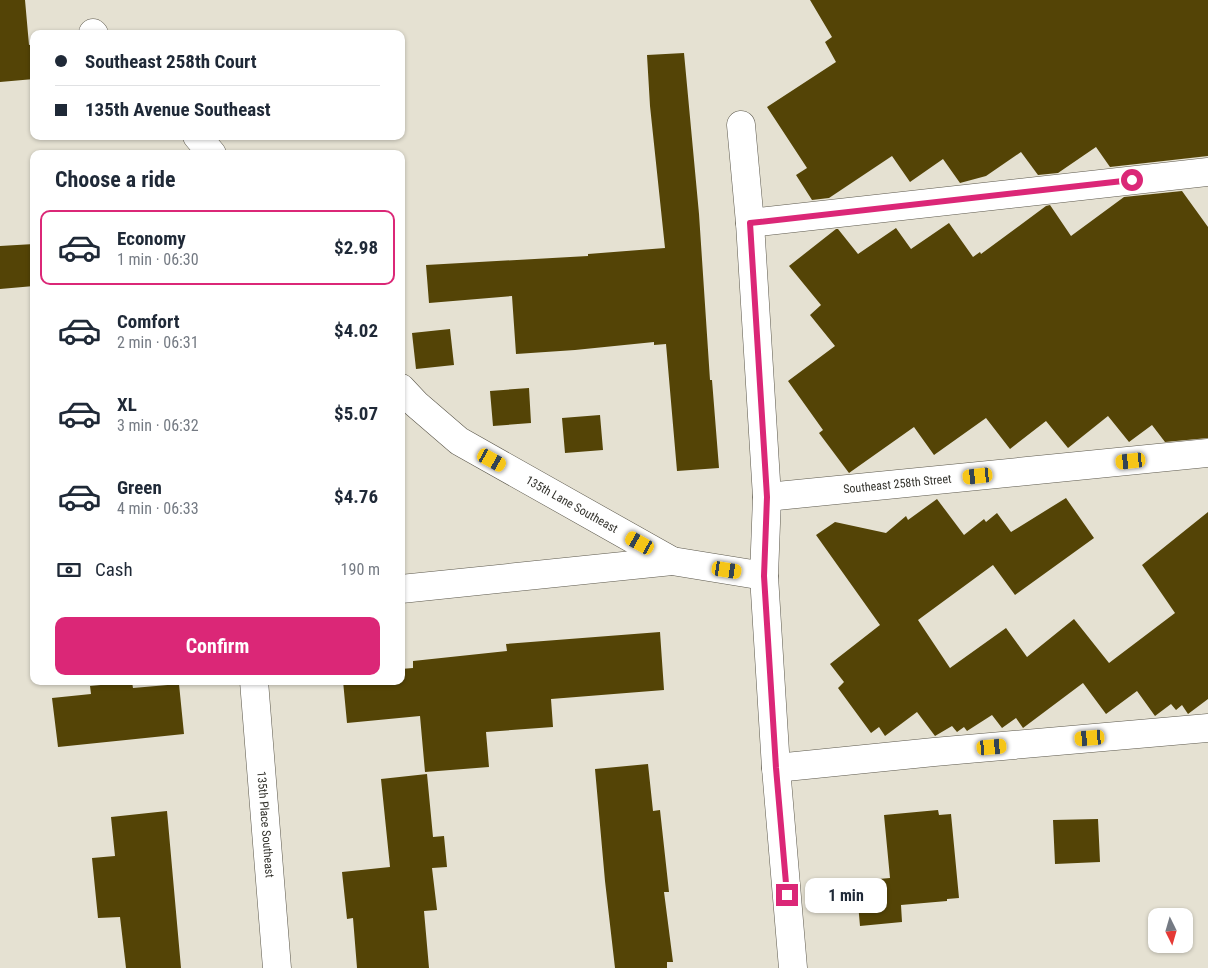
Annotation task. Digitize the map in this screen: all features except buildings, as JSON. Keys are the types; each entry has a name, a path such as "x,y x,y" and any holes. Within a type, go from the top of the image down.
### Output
{"street":[{"path":"741,125 750,223 767,497 764,576 776,768 793,968"},
{"path":"200,140 209,150"},
{"path":"750,223 1208,172"},
{"name":"135th Lane Southeast","path":"405,392 459,441 672,561 764,576"},
{"name":"Southeast 258th Street","path":"767,497 1208,453"},
{"path":"405,589 672,561"},
{"name":"135th Place Southeast","path":"254,685 277,968"},
{"path":"776,768 1208,728"}],"route":[{"path":"787,895 776,768 764,576 767,497 750,223 1132,180"}]}
